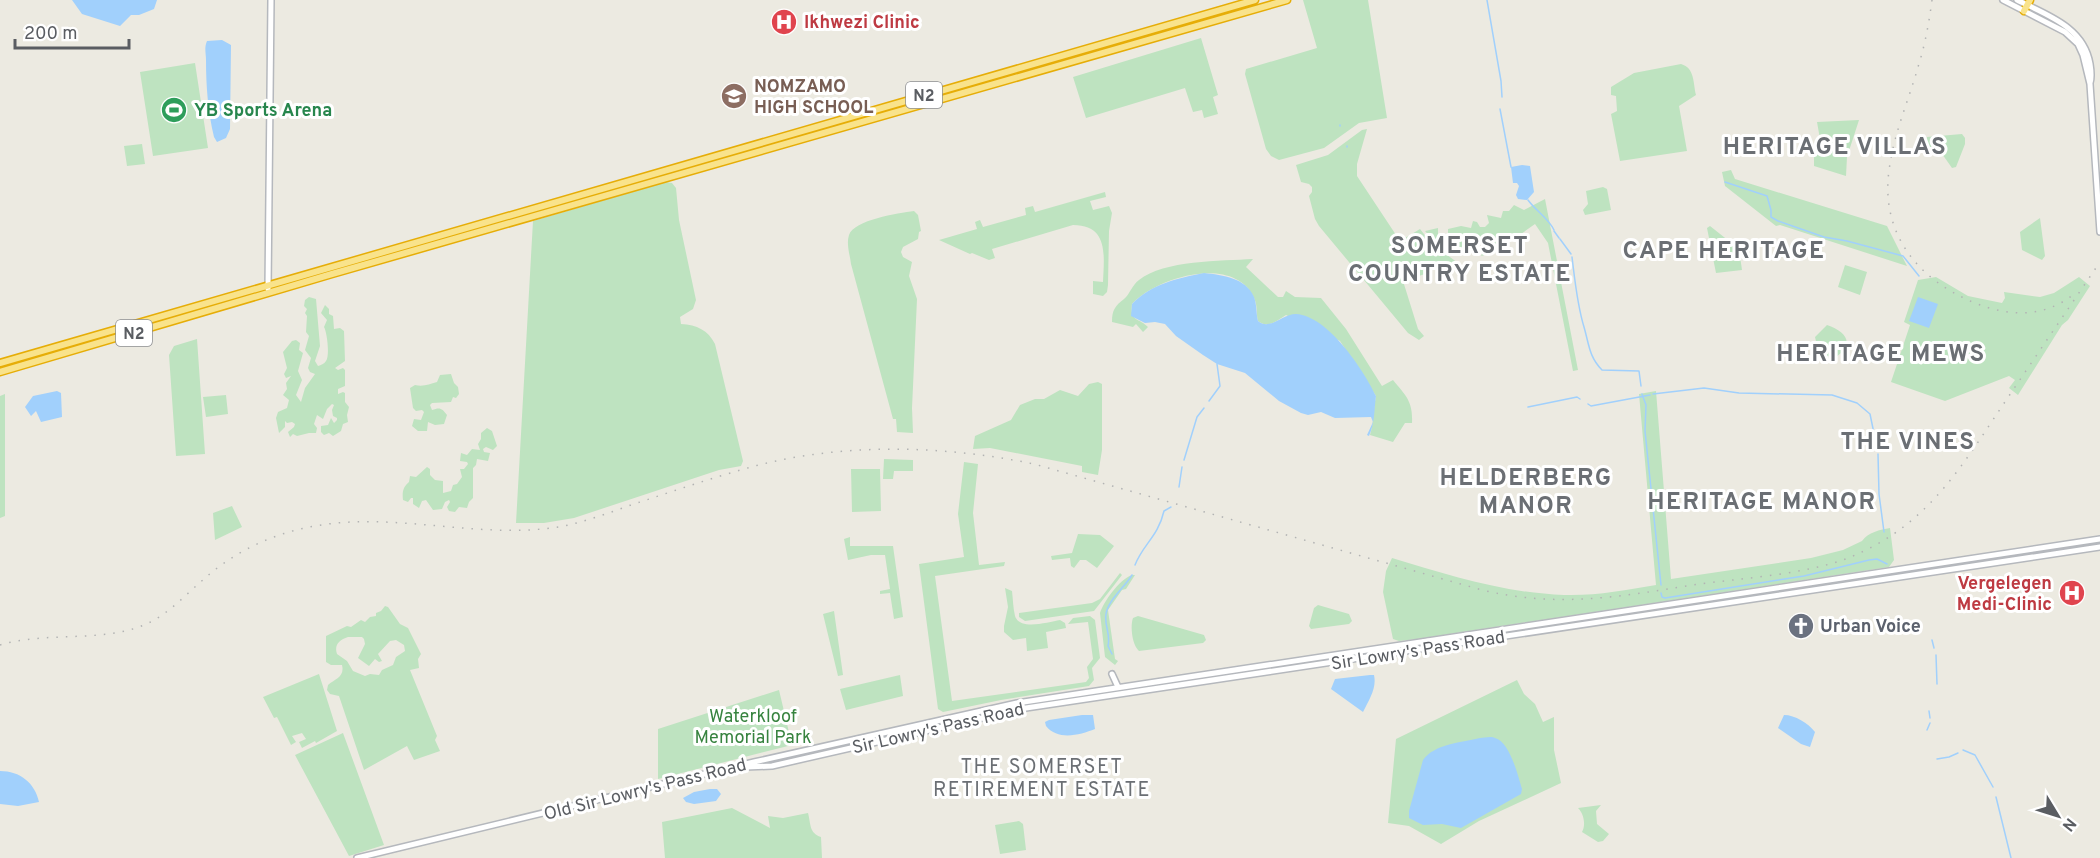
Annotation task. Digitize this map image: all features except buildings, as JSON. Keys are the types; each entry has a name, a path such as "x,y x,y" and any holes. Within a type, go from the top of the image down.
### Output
{"highway":[{"name":"N2","path":"0,363 1256,0"},
{"name":"N2","path":"0,372 1287,0"}],"main road":[{"path":"269,294 271,0"},
{"path":"2003,0 2027,5"},
{"path":"2017,0 2063,23 2077,35 2088,58 2100,232"},
{"name":"Sir Lowry's Pass Road","path":"934,721 1017,703 1118,687 2100,539"},
{"name":"Sir Lowry's Pass Road","path":"738,767 772,766 988,715 1036,706 2100,547"},
{"path":"1112,674 1118,687"},
{"name":"Old Sir Lowry's Pass Road","path":"357,858 934,721"}],"green space":[{"path":"1303,0 1368,0 1387,118 1359,123 1324,148 1279,160 1271,156 1266,149 1245,74 1246,69 1317,48"},
{"path":"1201,38 1218,95 1213,97 1218,114 1204,118 1202,110 1193,112 1185,88 1086,118 1073,77"},
{"name":"YB Sports Arena","path":"195,63 208,148 153,156 140,72"},
{"path":"1681,64 1691,72 1696,95 1679,106 1687,151 1620,161 1611,114 1617,111 1616,96 1611,95 1611,87 1634,73"},
{"path":"1859,120 1847,157 1846,176 1814,166 1814,147 1820,139 1817,122"},
{"path":"1367,129 1357,164 1357,176 1400,241 1420,229 1431,243 1458,263 1447,269 1442,264 1435,267 1428,264 1424,269 1425,274 1403,281 1418,329 1424,336 1419,340 1408,333 1319,226 1309,196 1312,187 1301,182 1296,165 1328,155 1362,130"},
{"path":"1962,134 1965,144 1956,167 1952,168 1940,151 1924,146 1927,137"},
{"path":"142,144 145,164 127,166 124,146"},
{"path":"1731,170 1735,179 1887,226 1907,266 1780,225 1776,226 1725,186 1722,172"},
{"path":"666,182 672,183 676,188 679,220 696,300 693,309 680,317 681,324 701,329 715,344 743,461 741,466 719,470 574,518 544,523 516,523 533,221"},
{"path":"1603,187 1607,189 1611,210 1585,215 1583,210 1588,204 1586,191"},
{"path":"1105,192 1106,197 1090,201 1093,210 1109,206 1112,213 1109,231 1108,285 1107,292 1103,296 1093,294 1093,281 1103,282 1102,244 1099,236 1085,226 1073,225 992,249 995,258 989,260 939,240 977,229 975,222 980,220 983,227 1026,215 1025,208 1033,206 1035,212"},
{"path":"1545,199 1578,370 1573,371 1548,243 1535,224 1504,246 1504,249 1481,256 1484,250 1490,248 1490,242 1493,239 1491,234 1477,243 1470,243 1466,254 1456,253 1455,256 1434,241 1425,231 1438,228 1438,235 1442,238 1448,235 1448,229 1461,226 1471,228 1473,221 1477,222 1480,227 1485,227 1489,223 1487,215 1501,218 1503,211 1509,211 1514,205 1524,210"},
{"path":"914,211 918,215 921,231 918,239 903,247 901,252 903,257 912,262 909,276 917,299 913,433 897,432 896,419 893,419 851,264 848,242 849,235 859,225 877,218"},
{"path":"2040,218 2045,256 2042,260 2022,250 2020,232"},
{"path":"1710,226 1739,249 1742,270 1716,273 1707,228"},
{"path":"1253,259 1246,267 1278,297 1283,297 1286,291 1295,297 1321,298 1346,329 1382,386 1393,380 1402,390 1410,404 1412,423 1405,423 1393,442 1370,435 1376,396 1340,341 1286,315 1272,323 1265,324 1258,321 1254,298 1244,285 1230,277 1213,273 1195,274 1159,285 1144,294 1132,304 1134,317 1148,327 1143,332 1136,324 1133,327 1112,322 1116,306 1137,282 1150,273 1178,265"},
{"path":"1845,265 1867,272 1860,295 1838,287"},
{"path":"1936,277 1968,296 2002,303 2005,298 2004,292 2040,297 2054,293 2079,277 2090,286 2068,320 2062,325 2018,395 2009,388 2015,380 2009,376 1945,401 1891,382 1910,325 1904,322 1918,280"},
{"path":"309,297 316,299 320,346 315,361 318,366 325,362 328,354 324,327 327,320 321,313 325,305 329,309 329,314 333,316 334,329 340,328 344,331 345,361 335,368 345,370 345,386 338,389 338,394 345,393 345,402 349,407 348,422 343,424 341,431 333,436 329,433 324,435 321,432 321,426 328,425 331,418 334,423 337,420 333,416 334,405 332,404 323,419 317,415 314,424 317,428 316,433 297,436 293,434 290,437 288,432 295,424 285,421 285,427 279,433 276,418 278,412 287,408 289,400 283,395 287,389 286,383 291,376 286,378 284,374 287,368 283,352 292,341 296,340 300,343 299,350 303,353 298,371 302,380 296,395 301,402 305,388 315,374 308,368 311,358 305,350 309,336 306,332 307,316 305,313 307,309 304,306 305,300"},
{"path":"1827,325 1839,331 1846,338 1846,347 1836,357 1827,356 1818,350 1815,337"},
{"path":"197,339 205,454 176,456 169,355 174,346"},
{"path":"451,374 459,394 456,398 453,397 451,402 430,405 432,410 441,409 447,415 444,424 435,425 428,422 427,431 418,431 412,426 414,419 421,420 424,412 413,408 410,388 415,385 437,382 440,375"},
{"path":"1098,382 1102,384 1102,450 1098,475 1082,472 1082,466 990,448 973,449 975,436 1011,420 1020,405 1035,399 1044,399 1060,390 1078,396 1089,384"},
{"path":"1656,391 1671,579 1811,558 1843,550 1862,541 1871,533 1890,528 1894,560 1889,567 1417,639 1399,641 1393,639 1383,592 1386,571 1392,558 1477,582 1542,594 1587,595 1656,585 1639,394"},
{"path":"5,394 5,516 0,518 0,396"},
{"path":"226,395 228,414 206,417 203,397"},
{"path":"487,428 492,431 497,446 493,450 486,447 483,449 484,452 490,453 488,461 477,459 473,468 473,498 467,508 459,507 455,512 449,511 447,507 449,500 445,502 442,509 433,510 426,500 422,501 419,508 413,504 413,498 408,502 403,500 403,490 410,476 416,477 427,467 435,480 443,481 443,493 451,491 453,485 457,484 462,477 460,469 464,469 468,464 460,461 461,453 467,455 472,449 480,450 478,444 481,433"},
{"path":"884,459 913,460 913,471 894,471 893,479 883,479"},
{"path":"964,462 978,464 973,513 979,565 1005,562 1004,566 935,576 952,701 1086,682 1089,678 1087,667 1093,659 1088,622 1068,624 1073,618 1090,616 1095,620 1100,658 1092,668 1094,680 1089,686 943,712 938,709 919,564 964,557 958,514"},
{"path":"851,469 880,469 881,511 852,512"},
{"path":"232,506 242,527 215,540 213,513"},
{"path":"1078,534 1100,535 1114,546 1097,568 1086,560 1080,560 1074,568 1071,566 1070,558 1052,560 1051,556 1072,553"},
{"path":"850,537 850,546 893,546 903,617 894,619 890,593 880,594 880,591 890,589 885,555 871,555 848,560 844,539"},
{"path":"1120,573 1122,575 1094,611 1025,621 1019,617 1019,613 1092,603 1100,599"},
{"path":"1135,575 1108,610 1115,659 1118,661 1115,665 1105,657 1100,613 1113,591 1122,581"},
{"path":"1005,588 1012,591 1015,616 1018,621 1035,624 1060,620 1065,623 1066,628 1046,632 1048,648 1027,651 1026,638 1013,640 1004,632 1008,607"},
{"path":"1318,605 1349,614 1352,621 1349,624 1311,629 1309,626 1314,608"},
{"path":"385,606 388,607 400,624 408,628 421,654 418,659 419,668 410,670 437,736 435,740 440,751 414,760 407,746 364,770 339,696 330,694 327,690 328,685 339,677 343,669 342,665 331,665 326,662 326,636 347,626 351,627 361,620 365,622","holes":["348,637 362,637 365,644 358,658 369,666 375,659 382,661 378,654 390,641 396,640 404,645 405,651 396,657 393,665 382,670 379,675 365,676 353,671 347,661 336,651 338,643 342,640"]},
{"path":"834,611 843,675 838,676 823,614"},
{"path":"1138,616 1204,635 1206,640 1203,643 1139,651 1133,640 1132,630 1133,618"},
{"path":"319,674 337,731 302,748 299,742 306,739 302,733 292,736 296,742 291,745 277,717 274,718 263,697"},
{"path":"900,675 903,696 846,710 840,689"},
{"path":"1517,680 1524,694 1535,704 1543,722 1554,717 1554,750 1561,783 1479,821 1441,844 1409,826 1388,823 1396,739"},
{"name":"Waterkloof Memorial Park","path":"779,690 792,745 658,779 658,729"},
{"path":"343,733 384,845 349,856 295,755"},
{"path":"1601,805 1596,811 1597,824 1609,834 1603,841 1598,842 1582,832 1584,820 1578,808"},
{"path":"732,808 770,828 768,816 783,818 808,813 812,831 821,837 822,858 665,858 662,822"},
{"path":"1019,821 1023,824 1026,850 1000,854 995,825"}],"water":[{"path":"72,0 157,0 154,9 139,15 131,15 120,26 82,14"},
{"path":"222,40 231,45 230,129 226,138 217,142 209,109 205,48 207,41"},
{"path":"1530,166 1534,192 1527,200 1518,199 1516,195 1519,186 1513,183 1511,167"},
{"path":"1204,273 1226,276 1240,282 1250,291 1256,303 1258,321 1263,324 1296,314 1308,317 1320,324 1343,346 1363,372 1376,396 1373,422 1371,417 1335,418 1321,412 1308,415 1301,413 1279,401 1245,373 1217,364 1203,355 1176,336 1165,324 1145,323 1131,316 1132,304 1156,287"},
{"path":"1918,297 1938,304 1929,328 1909,321"},
{"path":"57,391 61,393 62,417 41,422 36,411 31,416 25,407 33,396"},
{"path":"1374,675 1372,694 1363,712 1331,689 1335,679"},
{"path":"1093,715 1095,729 1076,735 1063,735 1051,731 1045,722 1049,720"},
{"path":"1784,715 1801,720 1815,732 1810,747 1801,744 1778,728"},
{"path":"1493,737 1505,746 1516,768 1522,789 1521,794 1461,828 1442,824 1423,825 1409,818 1423,760 1441,747"},
{"path":"0,771 14,773 26,779 34,789 39,802 18,806 0,804"},
{"path":"717,789 721,794 716,801 694,804 686,802 683,798 694,792"}],"waterway":[{"path":"1487,0 1502,97"},
{"path":"1500,109 1511,167"},
{"path":"1725,182 1767,196 1771,217 1778,221 1824,237 1903,256 1919,276"},
{"path":"1528,200 1554,230"},
{"path":"1554,231 1559,238"},
{"path":"1560,239 1571,254"},
{"path":"1572,257 1576,292 1594,360 1602,370 1639,371 1641,386"},
{"path":"1209,401 1220,386 1217,364"},
{"path":"1653,394 1704,388 1739,393 1832,395 1857,403 1870,414 1877,448"},
{"path":"1642,394 1646,405 1645,431 1661,585"},
{"path":"1588,404 1591,406 1650,395"},
{"path":"1528,407 1577,397 1580,399"},
{"path":"1184,460 1197,417 1204,408"},
{"path":"1878,454 1879,494 1884,532"},
{"path":"1179,487 1182,467"},
{"path":"1135,565 1158,527 1164,511 1171,507"},
{"path":"1661,593 1665,598 1804,576 1869,560 1877,559 1887,564"},
{"path":"1112,654 1108,646 1107,609 1132,575"},
{"path":"1932,640 1934,648"},
{"path":"1936,655 1937,684"},
{"path":"1929,711 1930,718"},
{"path":"1927,730 1930,723"},
{"path":"1963,750 1975,755 1993,787"},
{"path":"1937,759 1958,753"},
{"path":"1996,797 2011,858"}],"railway":[{"path":"1932,0 1923,50 1890,164 1888,188 1890,211 1896,231 1906,250 1935,281 1954,293 1988,308 2014,313 2039,311 2051,308 2074,294"},
{"path":"0,645 36,638 110,634 144,625 169,610 229,560 270,538 300,529 346,522 408,523 502,530 533,530 564,526 770,462 808,455 884,449 960,453 1034,464 1482,590 1510,595 1562,599 1613,597 1792,572 1848,558 1877,544 1902,528 1923,510 1943,489 1977,444 2100,262"}],"place":[{"name":"Ikhwezi Clinic","path":"784,22"},
{"name":"NOMZAMO HIGH SCHOOL","path":"734,96"},
{"name":"YB Sports Arena","path":"174,110"},
{"name":"Vergelegen Medi-Clinic","path":"2072,593"},
{"name":"Urban Voice","path":"1801,626"}],"district":[{"name":"HERITAGE VILLAS","path":"1835,146"},
{"name":"CAPE HERITAGE","path":"1724,250"},
{"name":"SOMERSET COUNTRY ESTATE","path":"1460,259"},
{"name":"HERITAGE MEWS","path":"1881,353"},
{"name":"THE VINES","path":"1908,441"},
{"name":"HELDERBERG MANOR","path":"1526,491"},
{"name":"HERITAGE MANOR","path":"1762,501"},
{"name":"THE SOMERSET RETIREMENT ESTATE","path":"1042,778"}]}
